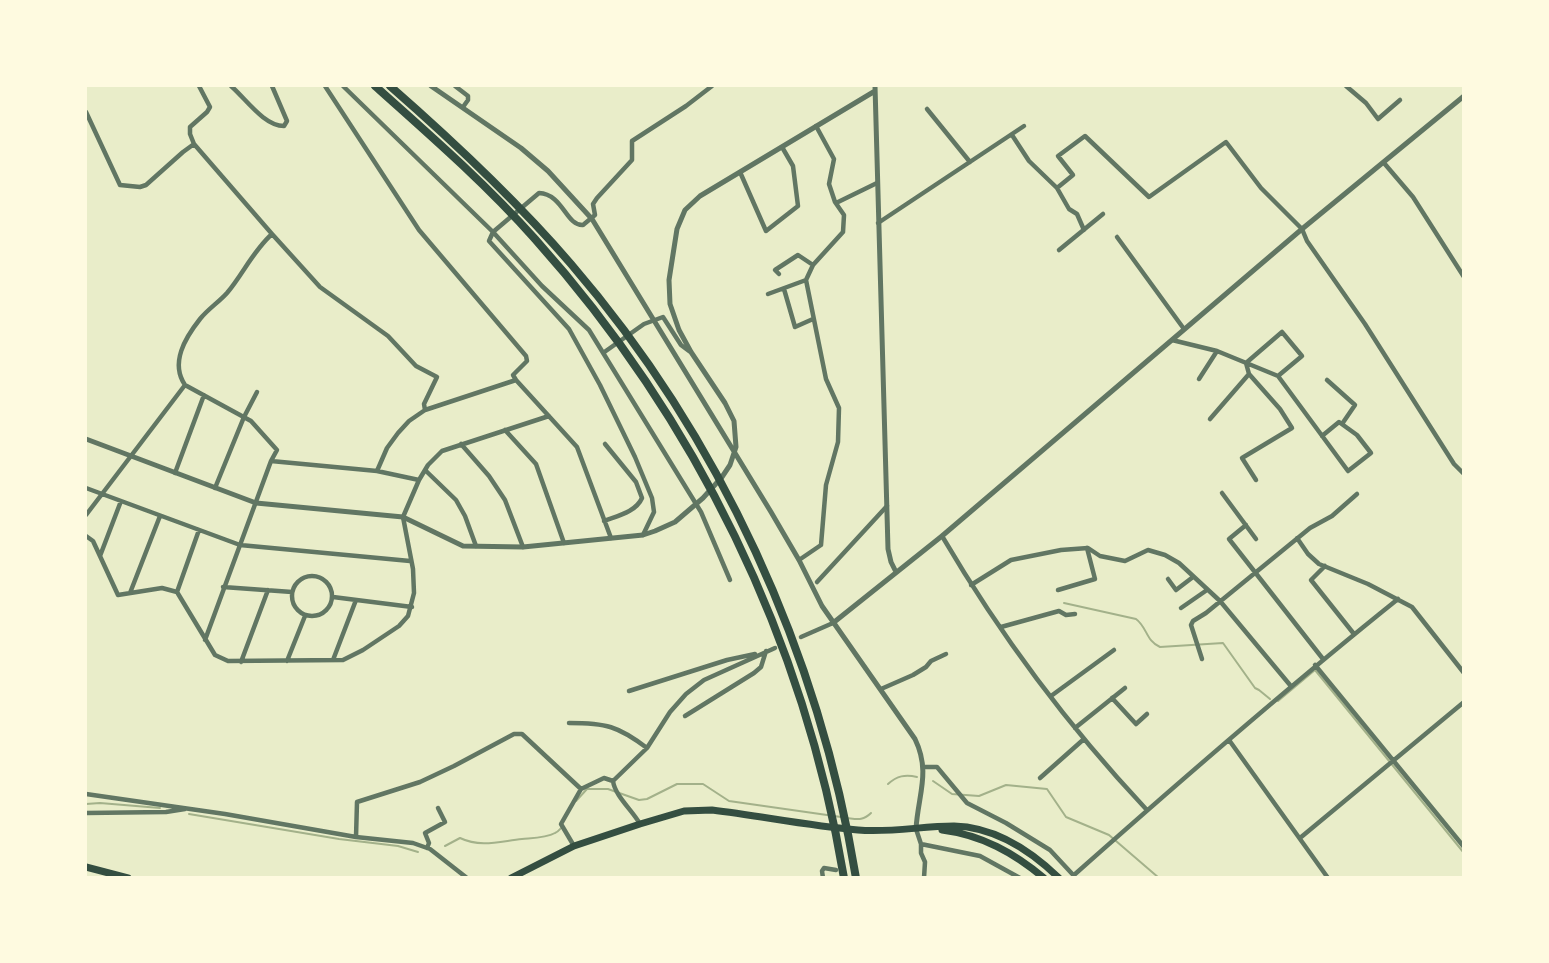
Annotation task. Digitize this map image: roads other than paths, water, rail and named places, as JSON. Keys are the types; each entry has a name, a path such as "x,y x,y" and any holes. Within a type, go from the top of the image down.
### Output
{"highway":[{"path":"375,86 474,176 535,239 591,306 644,378 715,495 750,567 789,664 818,756 844,878"},
{"path":"390,86 476,163 536,224 600,301 659,381 722,486 764,571 799,658 829,753 856,878"},
{"path":"511,878 574,846 684,811 697,810 723,811 854,830 956,826 984,831 1027,851 1059,878"},
{"path":"916,829 952,831 982,839 1009,852 1044,878"},
{"path":"86,867 108,875 128,878"}],"street":[{"path":"199,86 210,107 190,127 190,134 195,144 320,287 388,336 416,366 437,377 424,404 425,410"},
{"path":"231,86 268,121 278,126 285,126 287,121 272,86"},
{"path":"325,86 419,230 526,356 527,361 513,375 577,447 610,538"},
{"path":"343,86 493,232 542,286 589,330 606,351 701,512 730,580"},
{"path":"431,86 521,148 548,171 592,219 655,319 799,560 822,606 881,689 922,753 924,766 916,829 925,862 924,878"},
{"path":"455,86 468,96 463,107"},
{"path":"643,535 654,512 652,498 600,385 569,329 489,240 493,232 539,193 552,196 578,226 584,225 595,215 593,204 632,160 632,141 712,86"},
{"path":"1346,86 1366,103 1378,119 1400,100"},
{"path":"86,440 256,503 403,517 463,546 523,547 643,535 665,527 689,511 722,477 730,465 736,447 734,421 711,379 691,352 673,318 669,280 677,229 685,210 692,202 875,88"},
{"path":"875,88 888,549 896,572"},
{"path":"801,637 833,623 942,536 1184,329 1464,96"},
{"path":"927,109 970,162"},
{"path":"86,112 120,185 140,188 146,185 195,144"},
{"path":"799,560 821,545 826,485 838,442 839,408 826,379 806,280 813,265 843,232 844,215 836,203 829,184 834,159 816,126"},
{"path":"878,223 1024,126"},
{"path":"1012,135 1029,160 1057,188 1069,208 1077,214 1084,230"},
{"path":"1057,188 1073,175 1058,156 1085,136 1149,197 1226,142 1261,188 1302,230 1454,464 1464,474"},
{"path":"740,172 766,231 798,206 793,166 782,147"},
{"path":"1384,163 1413,197 1464,277"},
{"path":"836,203 877,183"},
{"path":"1059,250 1103,214"},
{"path":"205,640 271,461 278,450 259,428 244,417 184,385 178,376 178,359 201,318 226,294 272,234"},
{"path":"1117,237 1184,329"},
{"path":"779,274 776,270 798,255 813,265"},
{"path":"768,294 806,280"},
{"path":"784,289 795,327 813,320"},
{"path":"606,351 644,324 663,317 681,345 691,352"},
{"path":"1246,363 1282,332 1302,356 1278,376"},
{"path":"1172,340 1217,351 1278,376 1322,436 1348,471 1371,453 1357,435 1339,422 1322,436"},
{"path":"1199,379 1217,351"},
{"path":"1246,363 1249,374 1280,409 1292,428 1242,458 1256,480"},
{"path":"1210,419 1249,374"},
{"path":"377,471 387,448 398,433 409,421 425,410 516,380"},
{"path":"1327,380 1355,405 1342,424"},
{"path":"86,515 184,385"},
{"path":"215,488 244,417 257,392"},
{"path":"175,473 204,396"},
{"path":"86,536 93,541 118,595 162,588 177,592 215,655 228,661 241,662 344,660 399,626 412,607 414,593 403,517 425,470 442,451 549,416"},
{"path":"505,430 536,464 564,543"},
{"path":"461,444 489,476 505,500 523,547"},
{"path":"604,521 633,508 642,498 636,482 605,444"},
{"path":"271,461 377,471 419,480"},
{"path":"425,470 456,500 465,516 476,546"},
{"path":"86,488 240,545 410,561"},
{"path":"1222,493 1256,539"},
{"path":"1202,659 1191,625 1193,621 1206,614 1297,538 1332,516 1357,494"},
{"path":"100,556 120,501"},
{"path":"817,582 887,506"},
{"path":"130,593 160,516"},
{"path":"1246,525 1229,539 1323,658"},
{"path":"177,592 199,530"},
{"path":"942,536 971,585 1051,696 1084,739 1146,809"},
{"path":"1297,538 1313,559 1413,607 1464,673"},
{"path":"971,585 1011,560 1061,550 1087,548 1100,556 1125,561 1148,550 1166,555 1179,563 1220,601 1290,685"},
{"path":"1058,590 1095,579 1087,548"},
{"path":"1325,566 1311,580 1354,634"},
{"path":"308,576 315,576 324,579 333,597 331,605 321,615 305,616 293,603 292,592 301,580 308,576"},
{"path":"1168,579 1176,590 1193,577"},
{"path":"223,588 292,592"},
{"path":"241,662 268,590"},
{"path":"1181,608 1207,590"},
{"path":"333,597 412,607"},
{"path":"924,766 937,767 968,803 1050,850 1075,876 1146,809 1229,740 1290,685 1398,598"},
{"path":"333,660 356,600"},
{"path":"1001,627 1059,611 1066,615 1075,614"},
{"path":"287,662 305,616"},
{"path":"629,691 727,660 775,648"},
{"path":"1051,696 1114,650"},
{"path":"685,716 754,673 761,667 766,651"},
{"path":"613,781 647,748 670,712 686,694 704,680 766,651"},
{"path":"881,689 913,675 926,667 930,661 946,654"},
{"path":"1315,665 1464,847"},
{"path":"1075,728 1125,688"},
{"path":"1112,698 1136,724 1147,714"},
{"path":"1300,837 1464,702"},
{"path":"569,723 601,724 613,727 623,731 647,748"},
{"path":"356,837 357,802 420,782 514,734 522,734 581,789"},
{"path":"1040,778 1084,739"},
{"path":"1229,740 1328,878"},
{"path":"574,846 562,825 581,789 604,778 613,781"},
{"path":"613,781 617,794 640,824"},
{"path":"86,794 189,808 356,837 413,843 427,848 467,878"},
{"path":"86,813 166,812 189,808"},
{"path":"427,848 429,843 425,833 445,822 438,808"},
{"path":"921,844 980,856 1020,878"},
{"path":"823,878 824,868 836,870"}],"waterway":[{"path":"1064,603 1136,619 1152,641 1160,647 1223,643 1255,688 1270,699"},
{"path":"1278,701 1315,670 1464,853"},
{"path":"888,784 901,776 917,777"},
{"path":"933,781 952,794 979,796 1006,785 1047,789 1066,817 1109,835 1159,878"},
{"path":"576,801 587,789 608,789 639,800 647,799 677,784 703,784 729,801 841,817"},
{"path":"86,804 160,808"},
{"path":"847,818 863,818 871,813"},
{"path":"189,814 339,839 398,846 418,852"},
{"path":"445,846 460,838 483,843 543,837 556,833 562,827"}]}
